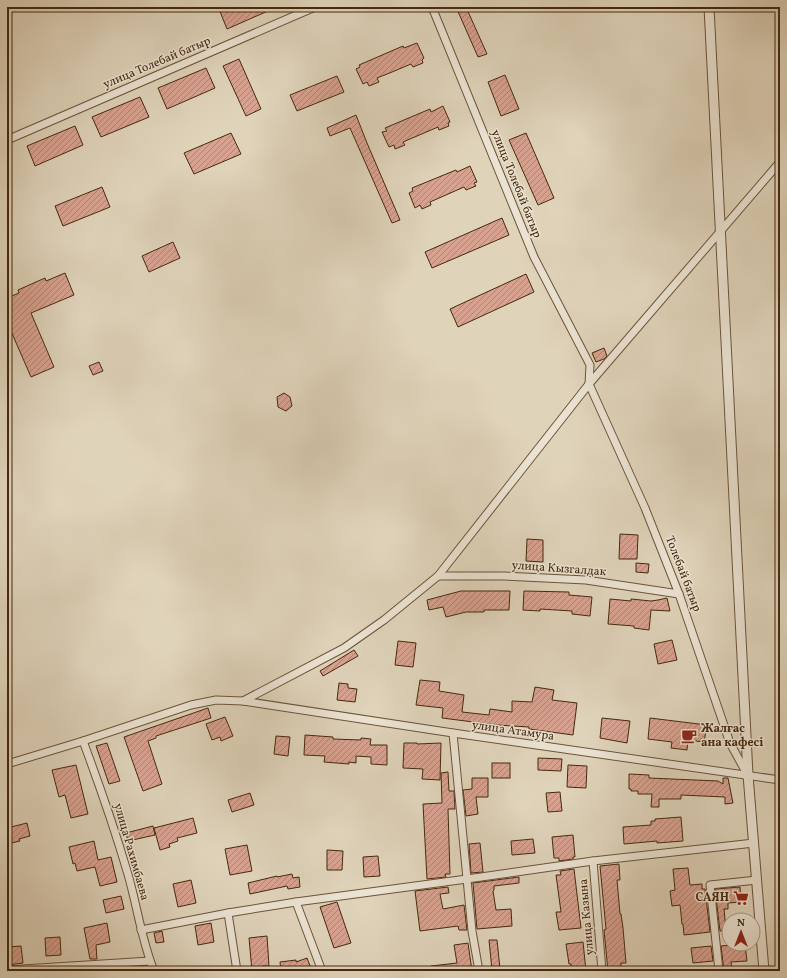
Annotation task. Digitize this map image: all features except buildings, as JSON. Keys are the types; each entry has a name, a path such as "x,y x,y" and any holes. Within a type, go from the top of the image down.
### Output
{"street":[{"name":"улица Толебай батыр","path":"7,140 315,7"},
{"name":"улица Толебай батыр","path":"432,7 534,256 590,365 589,384"},
{"path":"709,7 748,775 764,971"},
{"path":"243,701 344,648 384,620 438,576 589,384 780,162"},
{"name":"Толебай батыр","path":"589,384 645,508 678,594 730,743 748,775"},
{"name":"улица Кызгалдак","path":"438,576 504,576 586,580 678,594"},
{"name":"улица Атамура","path":"7,764 83,741 191,705 216,700 243,701 780,780"},
{"path":"453,733 466,877 472,931 479,971"},
{"name":"улица Рахимбаева","path":"83,741 97,777 128,872 141,930 154,971"},
{"path":"141,930 228,913 466,877 593,860 754,844"},
{"name":"улица Казына","path":"593,860 602,971"},
{"path":"719,971 710,885 757,880"},
{"path":"296,902 322,971"},
{"path":"228,913 237,971"},
{"path":"7,970 150,961"}],"place":[{"name":"Жалғас ана кафесі","path":"689,736"},
{"name":"САЯН","path":"741,898"}]}
